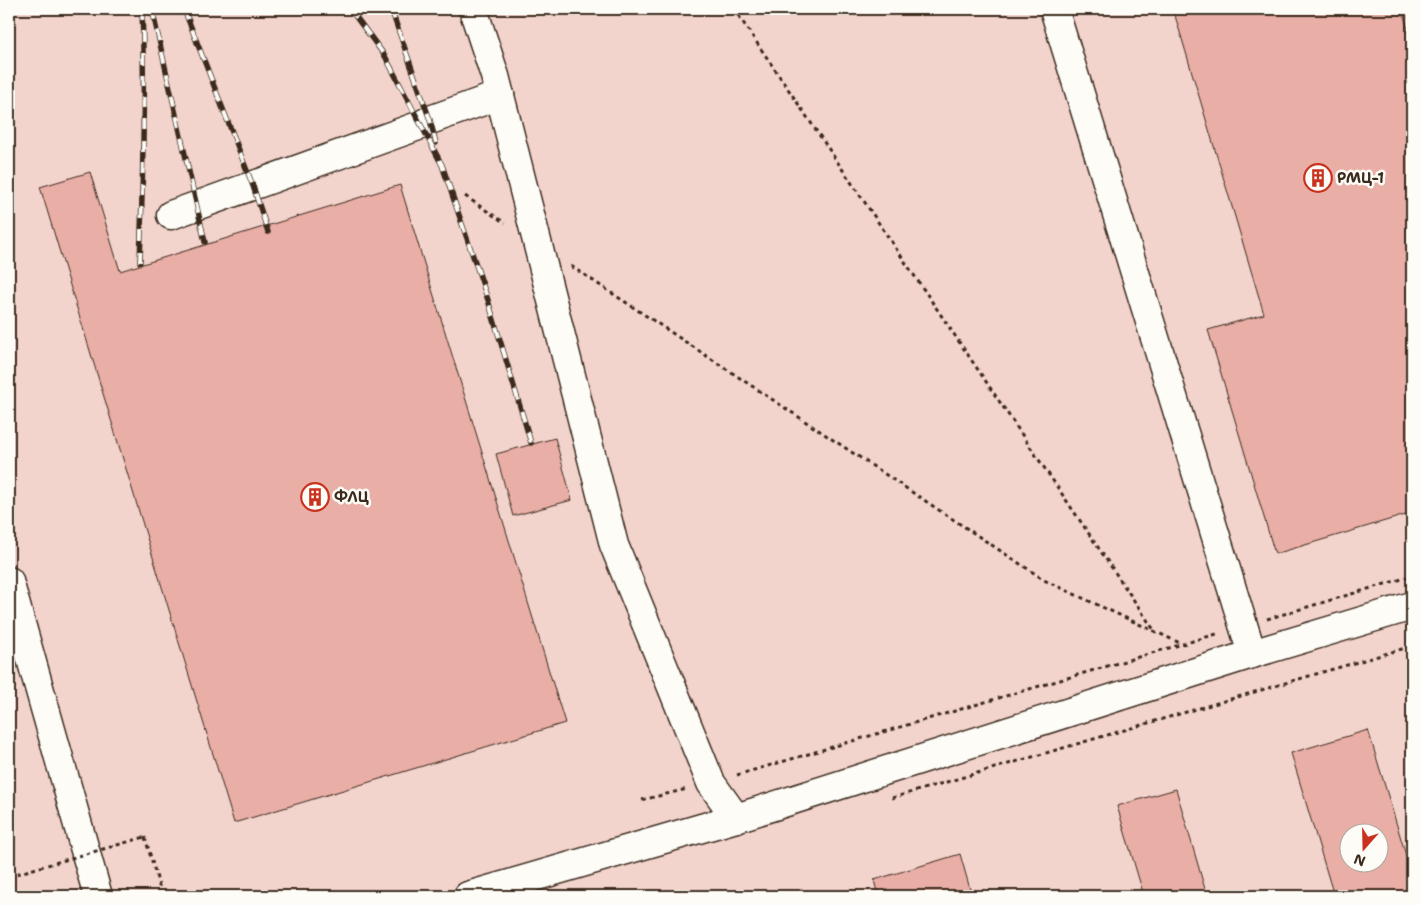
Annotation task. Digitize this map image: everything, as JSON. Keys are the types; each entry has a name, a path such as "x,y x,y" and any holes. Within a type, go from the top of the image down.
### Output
{"street":[{"path":"473,9 500,95 614,545 711,782 736,818"},
{"path":"1054,9 1252,654"},
{"path":"171,215 500,95"},
{"path":"9,581 98,896"},
{"path":"468,896 736,818 1252,654 1412,606"}],"path":[{"path":"734,9 1155,632"},
{"path":"465,196 505,223"},
{"path":"538,245 1046,581 1182,644"},
{"path":"642,800 711,782 1412,576"},
{"path":"889,799 1412,646"},
{"path":"9,876 145,837 162,896"}],"shaded area":[{"path":"9,9 1412,9 1412,896 9,896"}],"building":[{"name":"РМЦ-1","path":"1173,9 1402,9 1412,43 1412,513 1275,554 1208,330 1264,314"},
{"name":"ФЛЦ","path":"90,172 120,271 400,185 565,723 234,823 40,187"},
{"path":"555,438 572,500 513,516 496,454"},
{"path":"1368,730 1412,875 1412,896 1334,896 1291,753"},
{"path":"1176,789 1207,896 1144,896 1117,806"},
{"path":"960,854 972,896 878,896 874,880"}],"railway":[{"path":"140,262 143,136 142,9"},
{"path":"152,9 205,242"},
{"path":"184,9 253,186 268,232"},
{"path":"350,9 385,56 442,165 488,300 531,443"},
{"path":"391,9 430,120 436,143"}],"place":[{"name":"РМЦ-1","path":"1318,178"},
{"name":"ФЛЦ","path":"315,497"}]}
